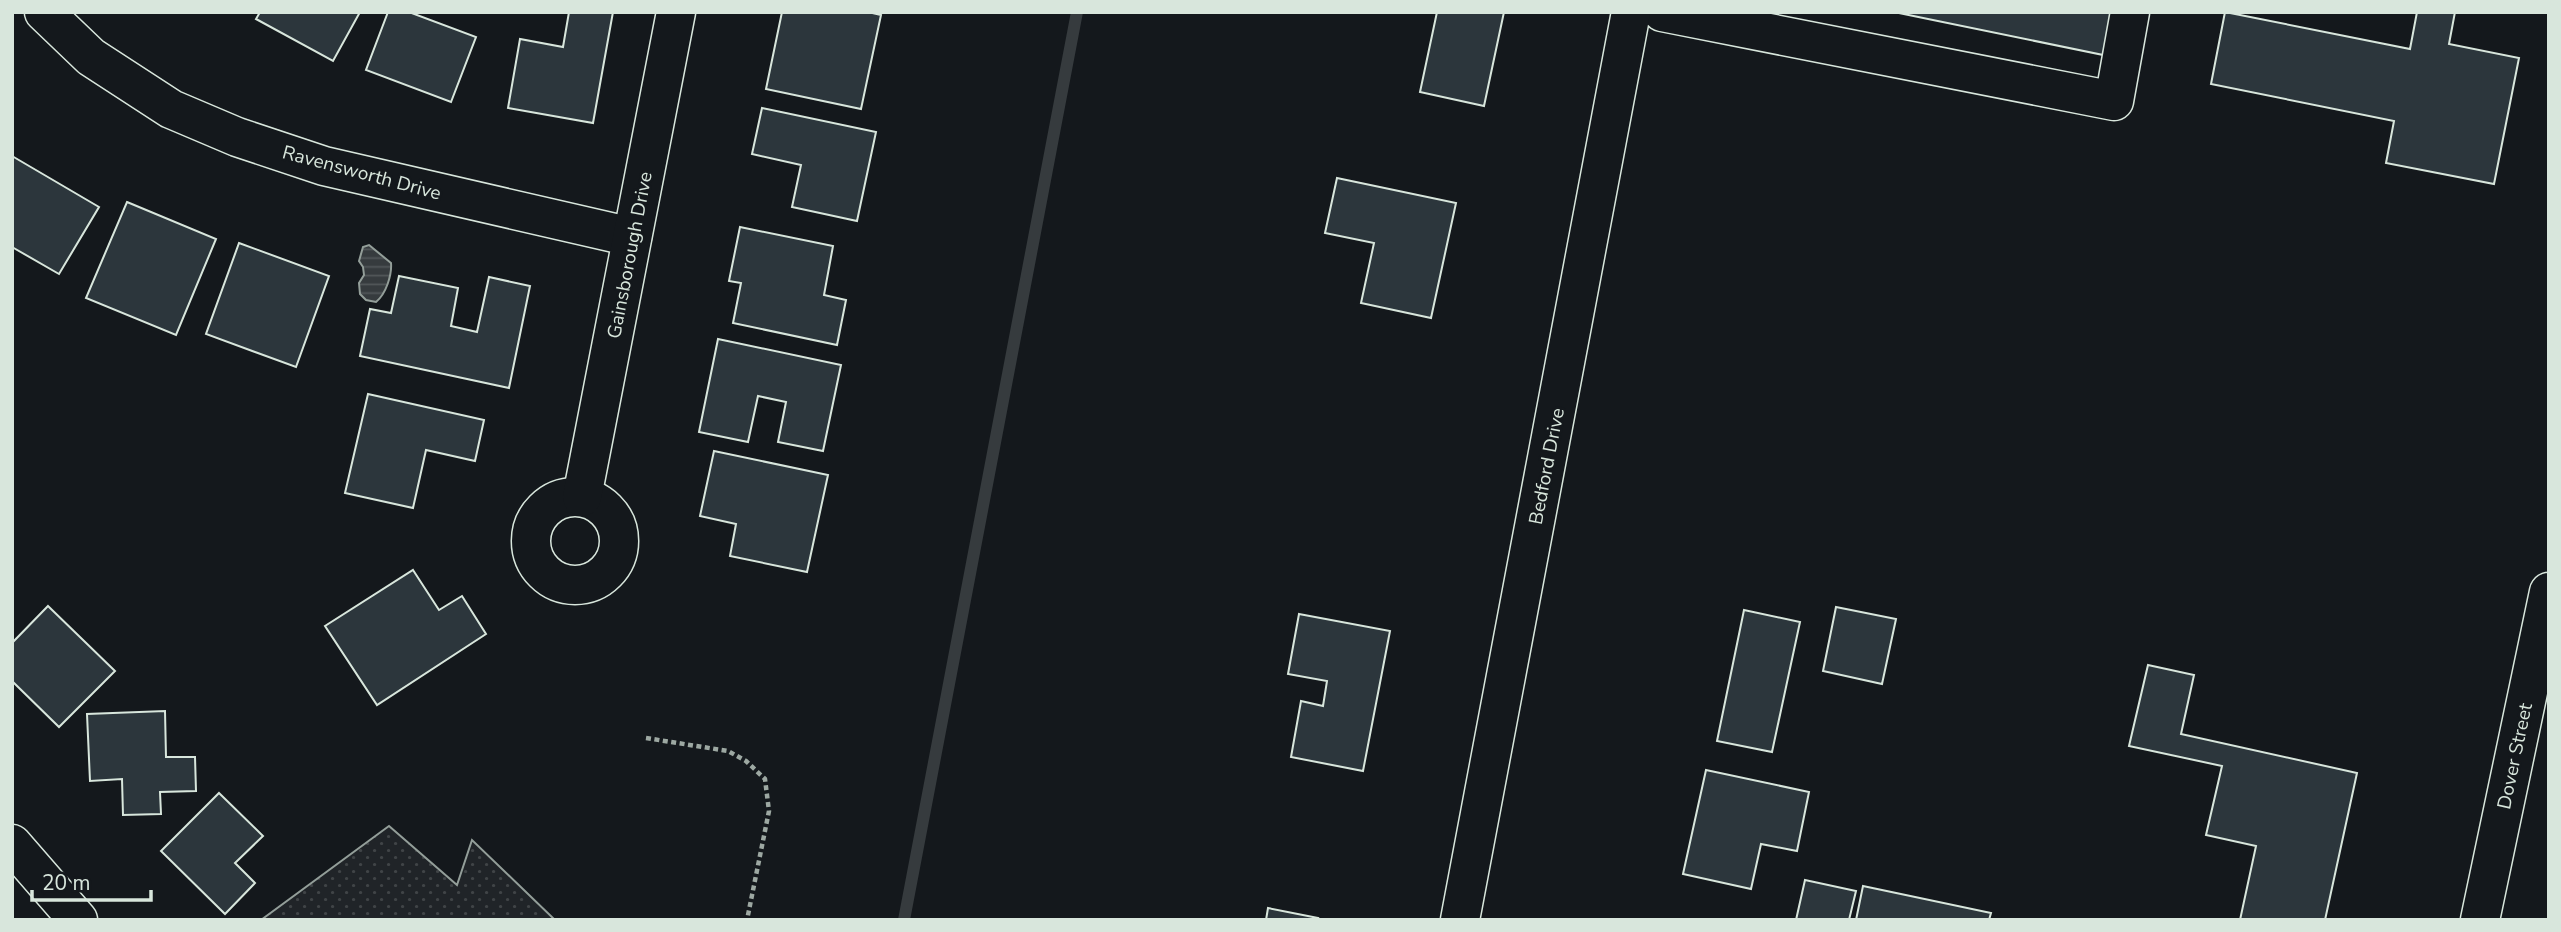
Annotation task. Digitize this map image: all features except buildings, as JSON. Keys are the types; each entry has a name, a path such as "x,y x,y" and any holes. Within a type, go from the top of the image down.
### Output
{"street":[{"name":"Ravensworth Drive","path":"44,12 91,57 114,72 171,108 237,137 324,166 632,237"},
{"name":"Gainsborough Drive","path":"582,497 676,12"},
{"name":"Bedford Drive","path":"1460,920 1631,12"},
{"path":"1662,12 1725,18 2113,101 2130,12"},
{"name":"Dover Street","path":"2480,920 2549,592"},
{"path":"12,844 78,920"}],"path":[{"path":"646,738 728,751 746,761 765,779 769,811 747,920"}],"shaded area":[{"path":"369,245 391,263 388,284 376,302 366,300 360,294 359,283 364,275 359,261 363,247"},
{"path":"389,826 457,885 472,840 555,920 261,920"}],"waterway":[{"path":"904,920 1077,12"}]}
